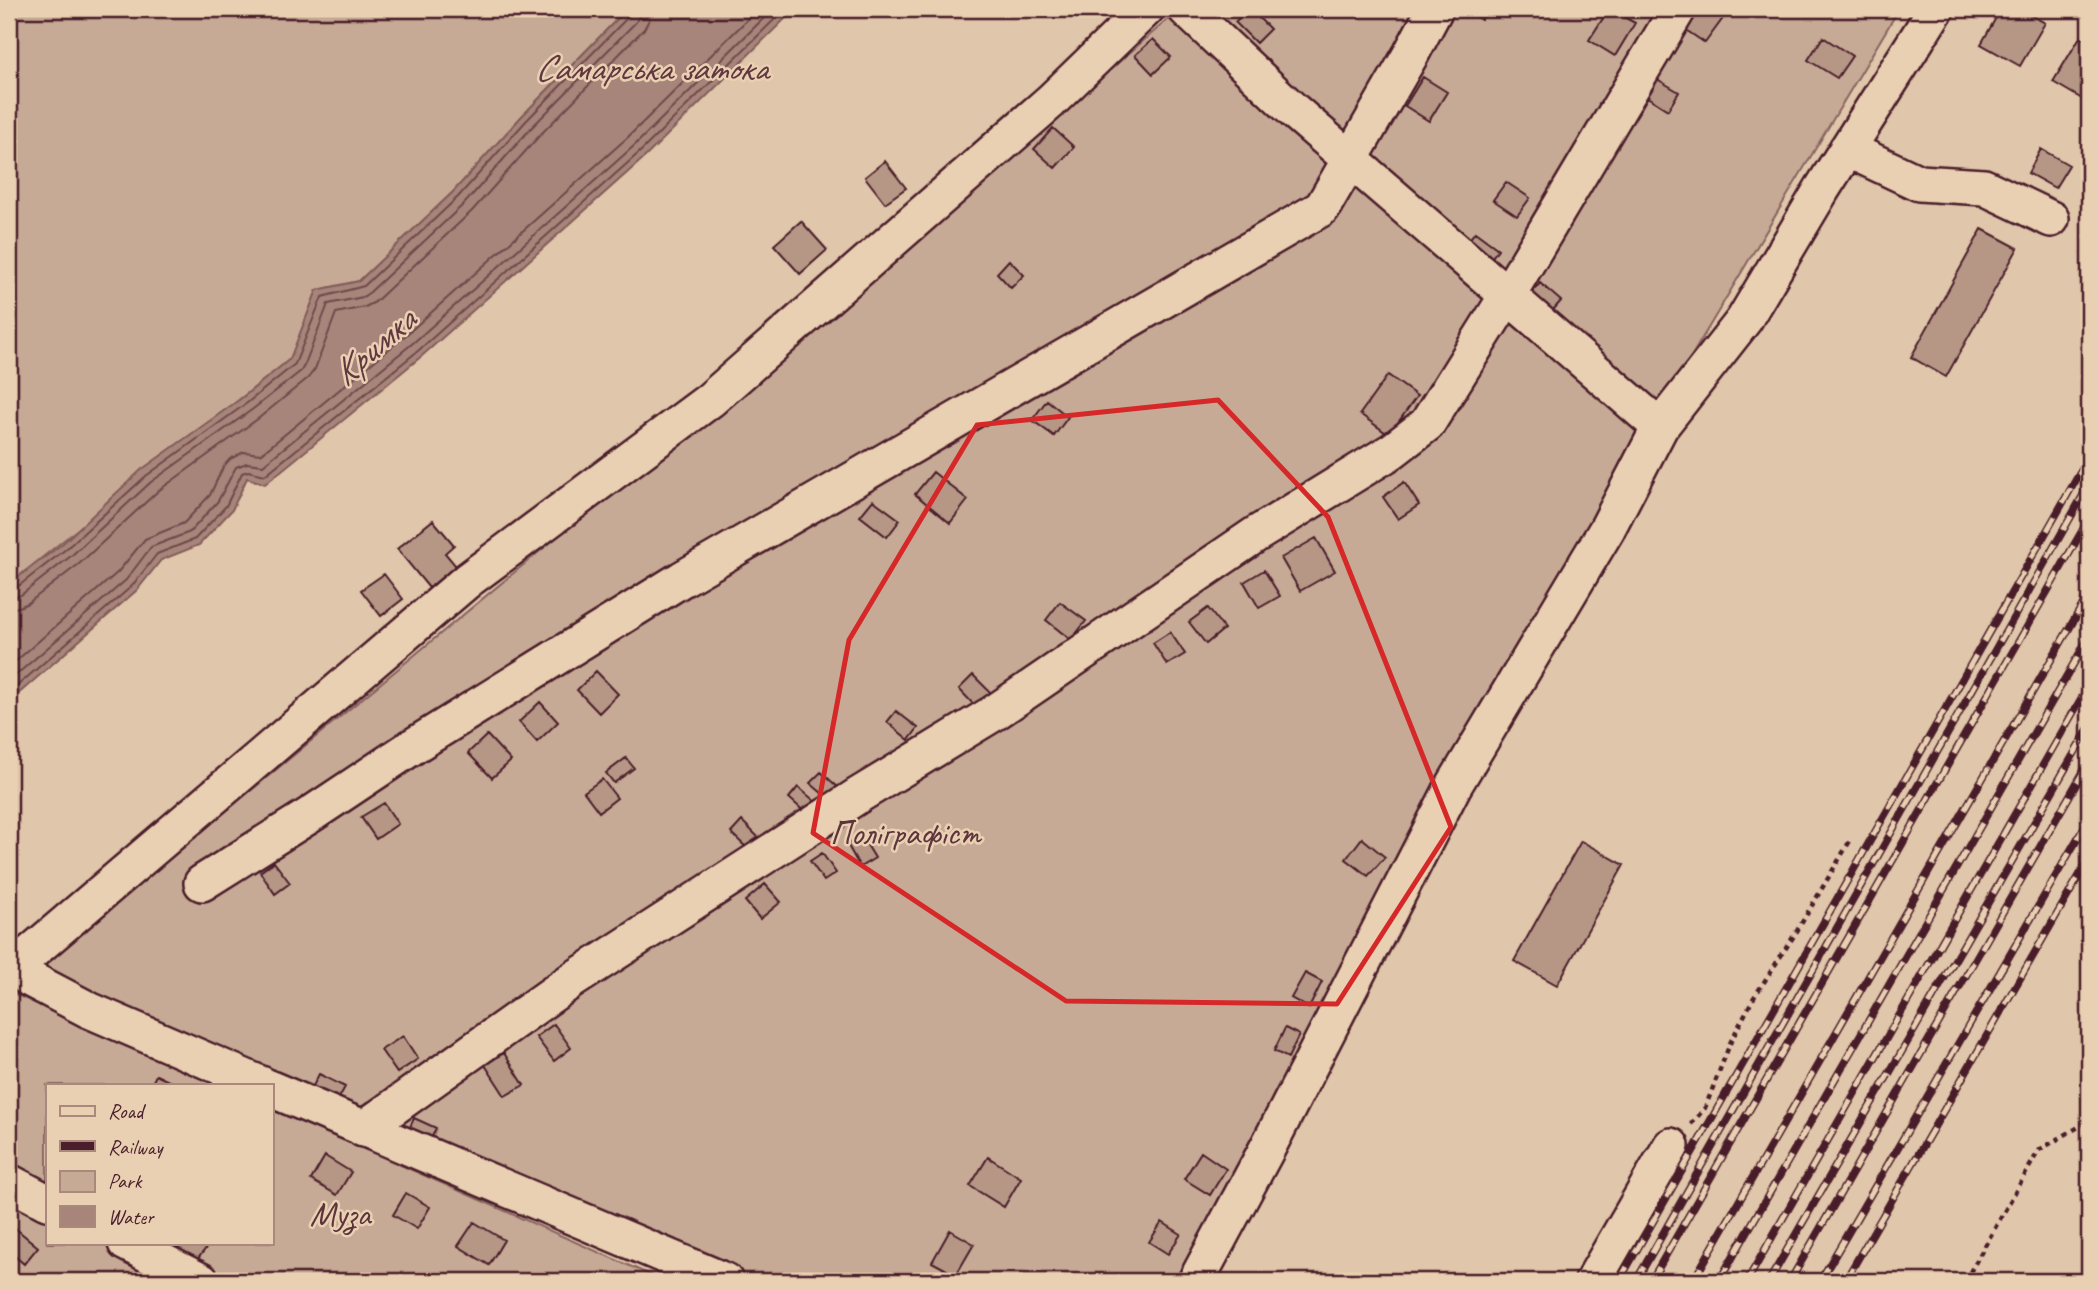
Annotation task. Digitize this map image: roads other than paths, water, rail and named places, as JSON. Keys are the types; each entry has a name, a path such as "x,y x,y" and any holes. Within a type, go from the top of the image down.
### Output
{"street":[{"path":"261,1084 89,1010 29,978 14,965 468,580 710,400 1051,101 1146,9"},
{"path":"1186,9 1294,111 1661,427"},
{"path":"202,883 426,738 682,579 1322,208 1435,9"},
{"path":"363,1129 571,981 859,795 994,713 1255,535 1392,450 1427,425 1678,9"},
{"path":"1196,1281 1453,787 1607,528 1661,427 1744,320 1847,149 1936,9"},
{"path":"1847,149 1919,183 1984,187 2050,219"},
{"path":"273,1090 725,1281"},
{"path":"1593,1281 1671,1146"},
{"path":"9,1182 46,1201"},
{"path":"128,1244 201,1281"}],"water":[{"name":"Самарська затока","path":"627,9 795,9 646,156 423,355 265,484 247,478 232,510 199,545 161,560 137,590 9,702 9,584 62,544 141,470 243,397 290,359 317,290 359,281 453,192 521,117"}],"railway":[{"path":"1619,1281 2089,457"},
{"path":"1636,1281 2089,485"},
{"path":"1651,1281 2089,519"},
{"path":"1693,1281 2089,594"},
{"path":"1719,1281 2089,637"},
{"path":"1747,1281 2089,685"},
{"path":"1769,1281 2089,728"},
{"path":"1790,1281 2089,762"},
{"path":"1820,1281 2089,819"},
{"path":"1845,1281 2089,859"}],"water label":[{"name":"Кримка","path":"373,346"}],"park label":[{"name":"Поліграфіст","path":"905,832"},
{"name":"Муза","path":"340,1213"}]}
